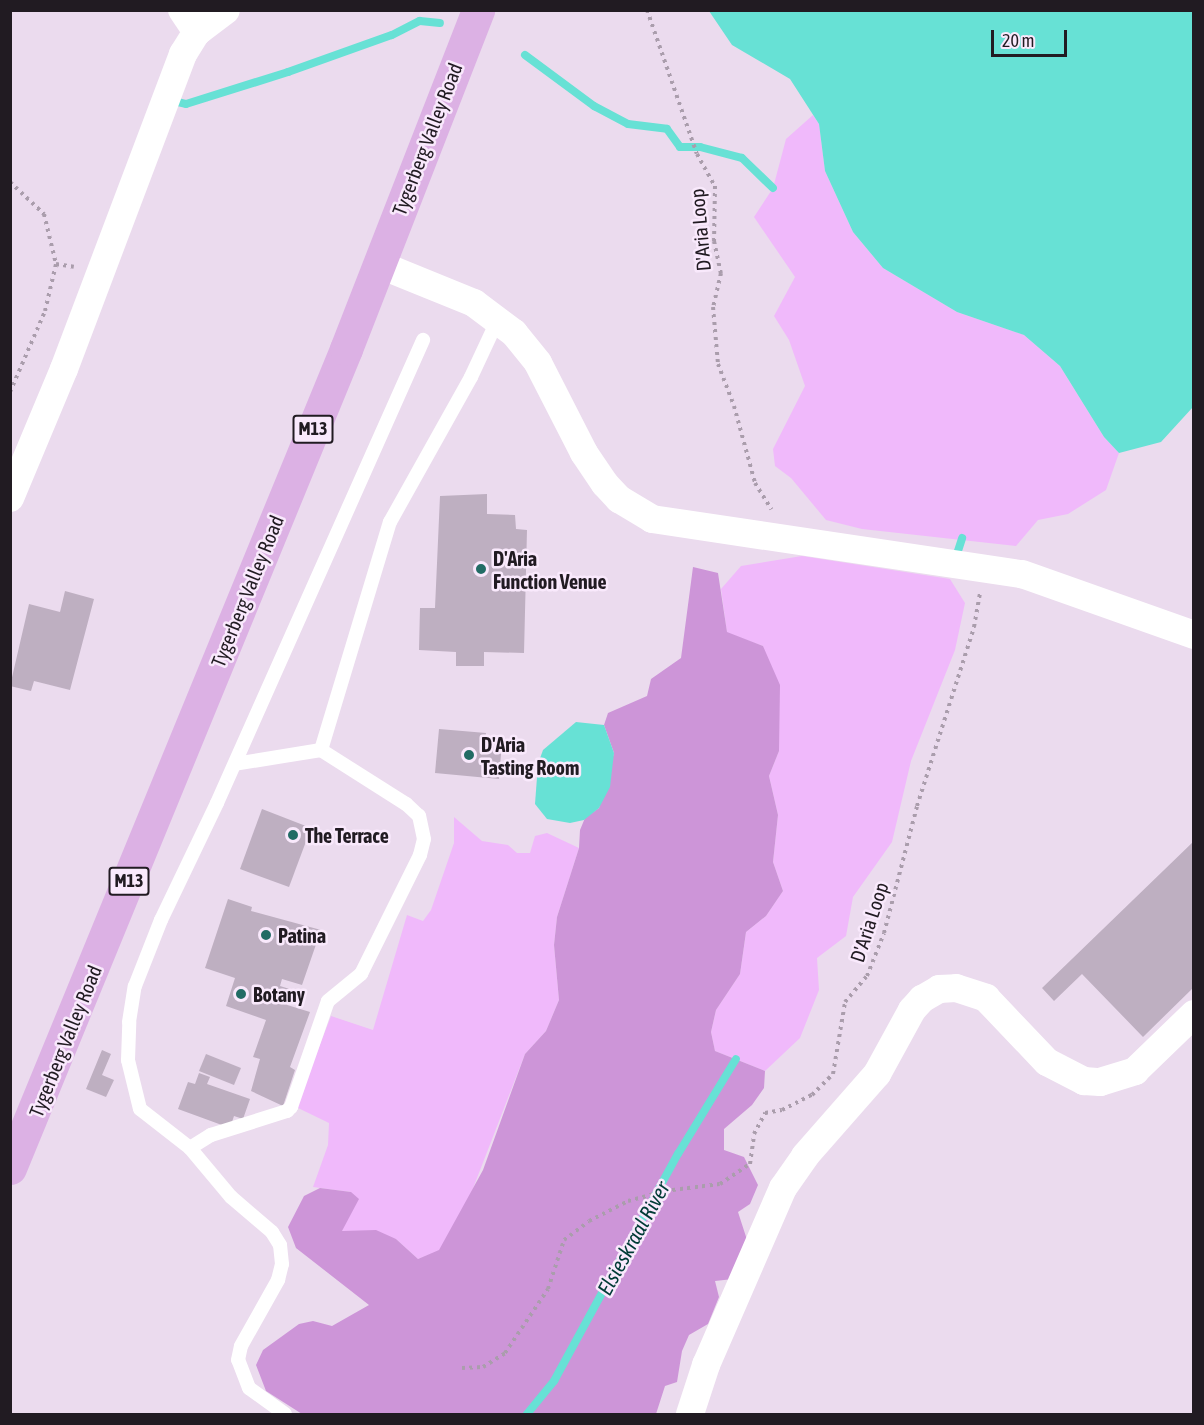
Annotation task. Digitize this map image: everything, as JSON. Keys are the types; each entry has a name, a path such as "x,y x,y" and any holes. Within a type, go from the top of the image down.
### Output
{"main road":[{"name":"Tygerberg Valley Road","path":"10,1168 378,264 477,10"}],"street":[{"path":"10,498 102,271 174,76 189,22 226,10"},
{"path":"378,264 451,292 498,319 538,363 584,453 619,499 662,523 1003,572 1058,584 1194,635"},
{"path":"690,1414 714,1344 783,1188 805,1156 877,1074 912,1010 922,999 939,990 956,988 986,998 1047,1062 1084,1081 1100,1082 1135,1071 1194,1014"}],"lane":[{"path":"321,750 390,522 471,377 498,319"},
{"path":"285,1414 249,1388 238,1360 241,1346 278,1280 282,1264 280,1245 272,1232 231,1197 190,1148 140,1109 128,1060 129,1023 135,986 148,950 235,764 423,340"},
{"path":"190,1148 211,1135 287,1112 291,1107 328,1001 361,974 420,855 424,839 419,816 362,773 321,750 235,764"}],"path":[{"name":"D'Aria Loop","path":"647,10 697,154 715,186 714,241 721,273 713,308 718,364 734,406 754,483 764,501 802,543"},
{"path":"10,182 44,214 56,264 45,311 10,392"},
{"path":"56,264 102,271"},
{"name":"D'Aria Loop","path":"462,1368 483,1367 505,1353 548,1289 564,1239 589,1221 628,1201 665,1191 720,1184 750,1164 754,1134 765,1113 782,1110 812,1095 833,1074 845,1002 867,976 884,933 917,806 974,627 981,589 998,583 1003,572"}],"shaded area":[{"path":"709,11 1193,11 1193,407 1161,442 1119,453 1104,437 1060,366 1024,335 957,312 883,268 853,232 825,171 819,124 790,79 732,45"},
{"path":"813,115 819,124 825,171 853,232 883,268 957,312 1024,335 1060,366 1104,437 1119,453 1106,490 1068,514 1038,520 1016,546 862,529 826,520 791,478 775,466 773,449 805,386 789,340 774,316 795,277 754,217 773,188 786,139"},
{"path":"802,556 950,579 965,603 955,650 911,761 892,842 853,897 846,936 817,958 819,990 800,1038 765,1071 715,1051 711,1032 716,1010 740,974 746,932 766,916 783,891 773,862 778,815 769,776 779,751 763,646 727,633 721,589 741,566"},
{"path":"693,567 718,573 727,632 763,646 780,685 779,751 769,776 778,815 773,862 783,891 766,916 746,932 740,974 716,1010 711,1032 715,1051 765,1071 764,1088 752,1105 724,1129 724,1150 744,1157 758,1185 750,1204 738,1212 749,1246 733,1279 715,1281 719,1297 708,1324 689,1335 682,1351 677,1382 665,1386 656,1414 302,1414 266,1391 256,1365 263,1350 299,1324 313,1321 332,1326 369,1305 296,1248 288,1227 304,1196 320,1188 351,1192 359,1199 342,1231 376,1230 396,1239 418,1259 439,1250 483,1170 525,1054 546,1031 559,1000 554,945 557,917 579,848 580,830 585,818 599,808 614,753 604,725 608,713 647,696 651,679 681,658"},
{"path":"576,722 604,725 614,753 610,787 599,808 584,820 570,823 547,819 535,804 538,764 543,750"},
{"path":"454,817 482,841 508,845 517,853 530,853 535,836 547,833 579,848 557,917 554,945 559,1000 546,1031 525,1054 465,1209 439,1251 418,1259 396,1239 342,1231 351,1192 313,1187 328,1145 329,1123 296,1107 331,1016 373,1030 407,915 423,921 431,910 454,843"}],"building":[{"name":"D'Aria Function Venue","path":"487,494 487,514 515,515 516,529 527,530 524,653 484,652 484,666 456,666 456,652 419,650 420,608 435,608 440,496"},
{"path":"65,591 94,599 70,690 34,681 31,691 10,686 29,604 60,612"},
{"path":"439,729 486,733 485,741 502,742 499,779 435,773"},
{"path":"262,809 311,828 289,887 240,869"},
{"path":"1194,841 1194,987 1143,1037 1082,974 1054,1001 1042,988"},
{"path":"228,899 252,907 251,911 321,930 302,985 282,979 280,986 296,991 293,999 287,996 284,1004 310,1012 290,1067 295,1070 283,1106 251,1091 260,1059 253,1057 266,1020 226,1006 235,978 205,968"},
{"path":"102,1050 111,1054 102,1075 114,1080 106,1097 86,1089"},
{"path":"206,1054 241,1068 234,1085 199,1071"},
{"path":"199,1073 210,1077 207,1084 250,1099 243,1119 234,1116 230,1128 178,1109 188,1082 195,1084"}],"waterway":[{"path":"173,101 186,104 288,72 392,35 420,21 440,23"},
{"path":"525,55 594,106 628,124 667,129 680,147 700,147 742,158 773,188"},
{"name":"Elsieskraal River","path":"956,557 962,538"},
{"name":"Elsieskraal River","path":"527,1414 554,1381 678,1154 736,1059"}],"place":[{"name":"D'Aria Function Venue","path":"481,569"},
{"name":"D'Aria Tasting Room","path":"469,755"},
{"name":"The Terrace","path":"293,835"},
{"name":"Patina","path":"266,935"},
{"name":"Botany","path":"241,994"}]}
